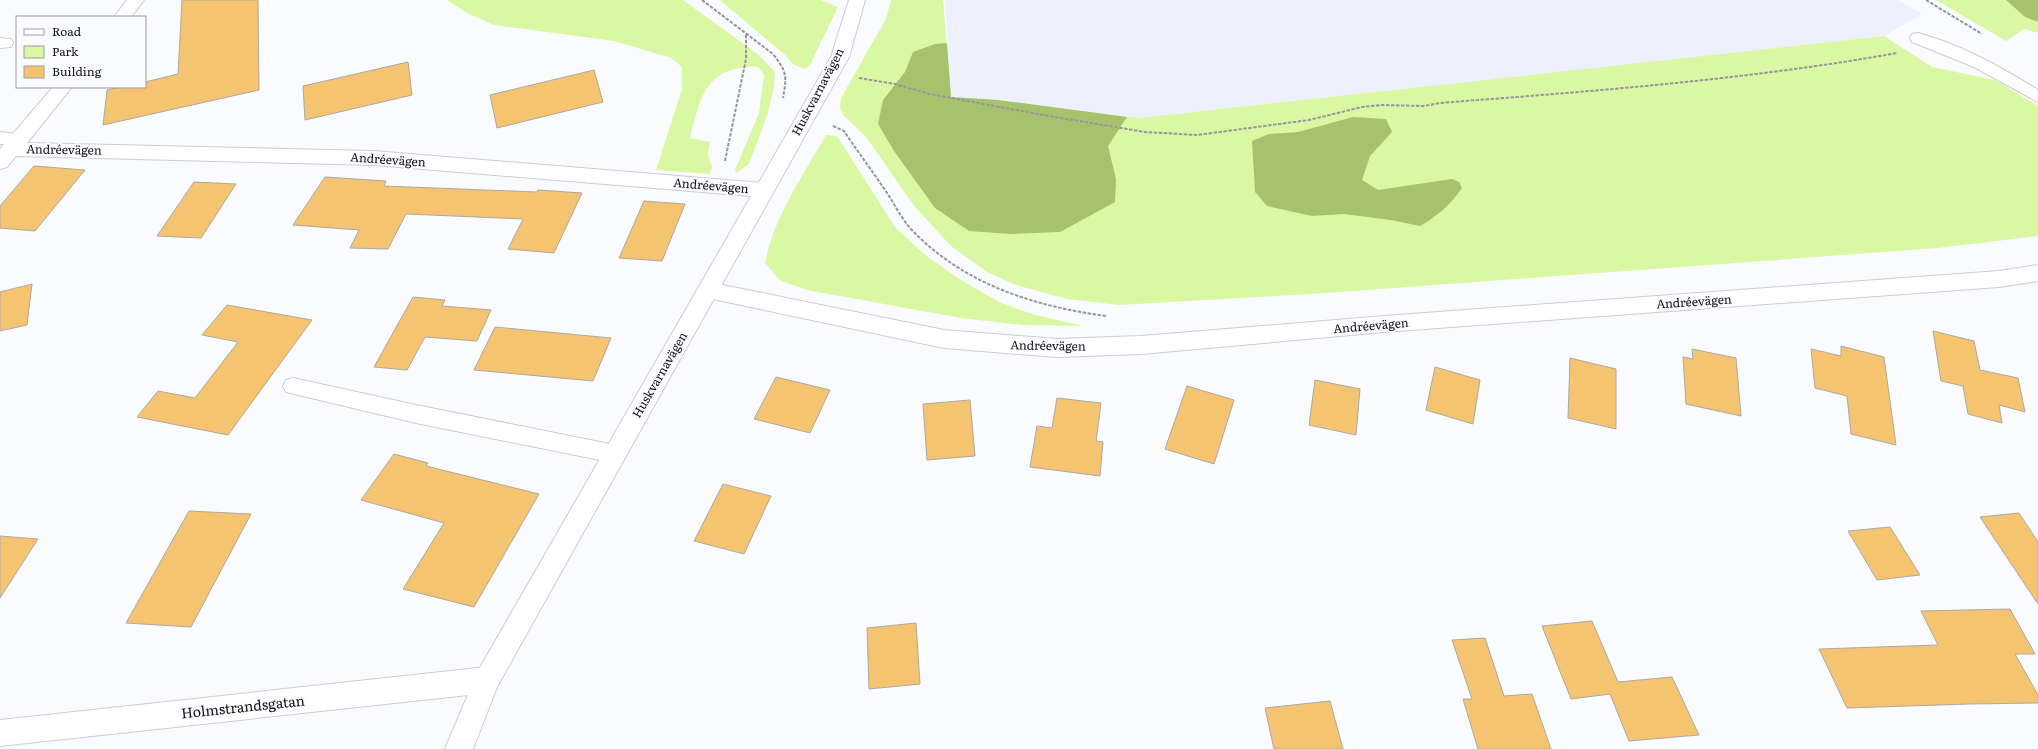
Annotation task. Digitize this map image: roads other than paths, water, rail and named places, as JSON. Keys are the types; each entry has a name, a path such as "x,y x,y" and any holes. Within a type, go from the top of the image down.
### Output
{"street":[{"path":"123,16 136,0"},
{"name":"Huskvarnavägen","path":"459,749 487,680 763,190 840,57 857,0"},
{"path":"8,147 62,88"},
{"name":"Andréevägen","path":"8,147 374,158 763,190"},
{"name":"Andréevägen","path":"708,290 944,339 1057,348 1141,345 1392,324 1999,279 2038,273"},
{"name":"Holmstrandsgatan","path":"0,733 487,680"}],"lane":[{"path":"1918,38 1955,50 1983,64 2038,97"},
{"path":"293,386 416,414 615,454"}]}
